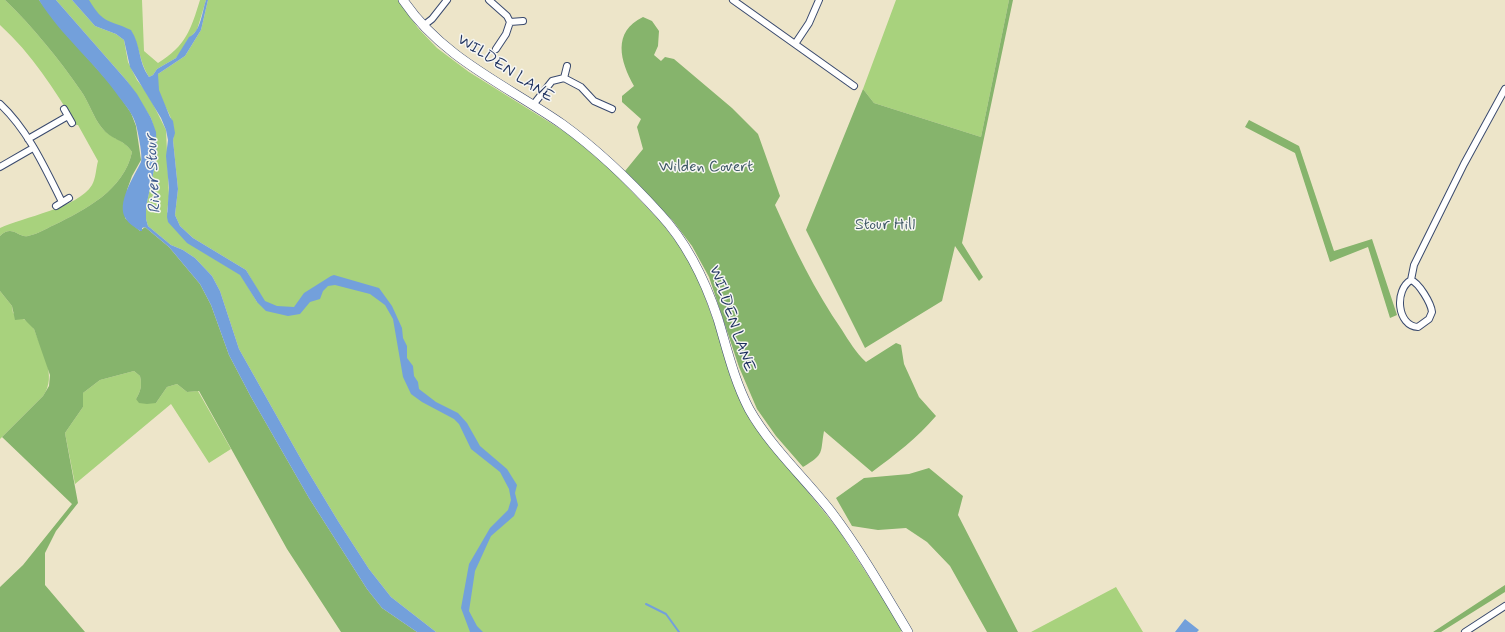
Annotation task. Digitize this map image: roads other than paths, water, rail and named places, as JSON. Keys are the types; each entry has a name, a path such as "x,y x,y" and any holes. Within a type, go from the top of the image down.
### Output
{"street":[{"name":"WILDEN LANE","path":"403,0 423,26 463,61 533,105 584,141 606,159 660,214 683,243 705,283 733,371 749,408 761,428 779,452 824,503 842,527 908,632"},
{"path":"423,26 432,20 447,0"},
{"path":"489,0 507,16 510,22 506,34 496,49"},
{"path":"733,0 854,86"},
{"path":"795,44 809,23 819,0"},
{"path":"510,22 523,21"},
{"path":"564,78 567,66"},
{"path":"533,105 552,81 564,78 581,87 594,101 612,109"},
{"path":"1411,280 1415,282 1421,291 1432,312 1430,319 1418,327 1408,324 1404,318 1400,303 1401,293 1411,280 1414,265 1464,164 1505,89"},
{"path":"0,104 15,119 28,139 62,202"},
{"path":"64,109 72,123"},
{"path":"28,139 68,116"},
{"path":"0,167 33,148"},
{"path":"56,206 69,198"},
{"path":"1465,632 1505,606"}],"water":[{"path":"39,0 56,0 137,94 151,118 156,132 157,156 146,207 146,219 148,226 171,245 183,250 195,258 212,276 220,291 239,349 306,468 338,521 369,569 391,597 436,632 417,632 382,608 367,589 309,498 251,397 229,355 211,305 200,284 169,247 145,227 142,228 142,231 140,231 126,219 123,213 124,198 141,162 140,144 135,121 110,84 57,25"},
{"path":"72,0 89,0 103,18 131,30 145,71 149,77 153,75 157,69 176,58 189,37 199,26 206,0 208,0 201,30 185,56 158,74 159,90 173,121 175,133 173,140 178,189 175,215 180,226 193,238 246,270 265,301 277,306 294,307 304,293 334,275 379,288 392,306 402,328 403,338 407,346 407,358 413,366 414,376 418,382 419,389 436,402 458,413 467,423 480,446 507,469 517,485 515,493 518,505 514,516 491,536 475,571 469,611 477,626 483,632 470,632 461,608 469,564 490,528 508,510 511,500 509,489 500,472 471,449 459,424 454,419 422,402 411,394 403,377 393,319 385,305 370,294 335,285 328,286 323,291 320,299 310,302 300,314 288,316 266,311 257,302 240,275 187,243 168,222 169,188 166,156 168,140 161,118 130,67 124,40 116,34 95,26"},
{"path":"1185,619 1199,630 1197,632 1175,632"}],"waterway":[{"path":"646,604 666,614 679,632"}],"park label":[{"name":"Wilden Covert","path":"706,168"},
{"name":"Stour Hill","path":"885,226"}],"water label":[{"name":"River Stour","path":"154,174"}]}
